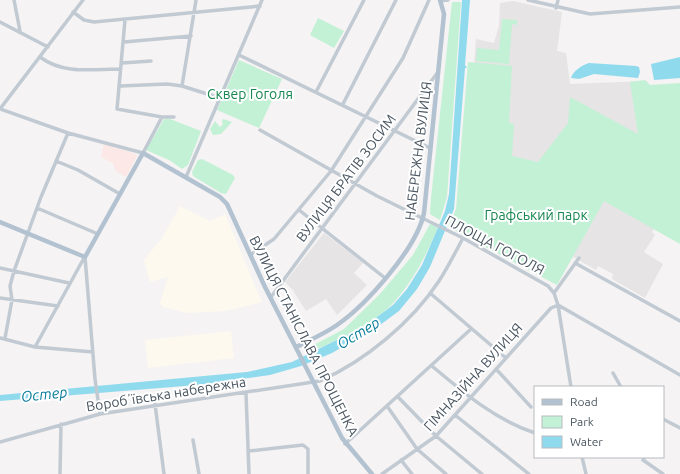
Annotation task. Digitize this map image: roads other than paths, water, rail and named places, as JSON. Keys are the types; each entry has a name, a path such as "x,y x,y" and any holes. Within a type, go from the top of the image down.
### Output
{"main road":[{"name":"НАБЕРЕЖНА ВУЛИЦЯ","path":"296,347 343,321 385,278 412,241 422,219 444,14 440,1"},
{"path":"0,222 85,257 143,153 186,177"},
{"name":"ВУЛИЦЯ СТАНІСЛАВА ПРОЩЕНКА","path":"186,177 220,197 226,203 270,297 345,444 372,474"}],"street":[{"path":"14,0 20,31"},
{"path":"83,0 0,109 68,133 143,153 162,117"},
{"path":"182,86 196,0"},
{"path":"186,177 262,0"},
{"path":"316,92 364,0"},
{"path":"343,104 396,0"},
{"path":"250,255 274,240 331,170 403,58 429,0"},
{"path":"440,1 448,0"},
{"path":"528,0 556,8 590,14 680,7"},
{"path":"556,8 558,0"},
{"path":"74,12 90,22 126,20 260,6"},
{"path":"126,20 117,109 162,117 174,117"},
{"path":"0,22 20,31 48,47"},
{"path":"124,42 191,36"},
{"path":"239,56 343,104 430,148"},
{"path":"40,58 60,68 121,69"},
{"path":"122,64 151,61"},
{"name":"ВУЛИЦЯ БРАТІВ ЗОСИМ","path":"270,297 356,184 438,72"},
{"path":"120,86 161,84 182,86 220,98"},
{"name":"ПЛОЩА ГОГОЛЯ","path":"260,130 281,140 356,184 422,219 463,238 544,283 554,293"},
{"path":"5,338 12,300 10,286 14,271 37,208 68,133"},
{"path":"56,162 78,170 120,194"},
{"path":"37,208 98,234"},
{"path":"299,210 385,278"},
{"path":"314,383 342,370 363,356 396,329 430,294 448,266 463,238"},
{"path":"35,347 85,257"},
{"path":"85,257 95,379 100,414"},
{"path":"571,386 558,306 554,293 579,258"},
{"path":"576,263 680,321"},
{"path":"0,268 70,283"},
{"path":"430,294 506,358"},
{"path":"0,298 58,306"},
{"path":"558,306 680,376"},
{"name":"ГІМНАЗІЙНА ВУЛИЦЯ","path":"382,474 436,436 551,308 558,306"},
{"path":"345,444 471,329"},
{"path":"0,338 5,338 35,347 93,352"},
{"path":"432,366 470,398 511,423 534,433"},
{"path":"496,368 531,407"},
{"path":"613,373 620,386"},
{"name":"Воробʼївська набережна","path":"0,442 100,414 155,404 314,383"},
{"path":"246,393 249,474"},
{"path":"398,397 436,436 482,474"},
{"path":"155,404 164,474"},
{"path":"387,406 417,449 446,474"},
{"path":"455,415 529,474"},
{"path":"664,420 680,428"},
{"path":"60,474 61,424"},
{"path":"193,440 199,474"},
{"path":"249,451 303,445 308,449 308,474"},
{"path":"582,458 586,474"},
{"path":"644,458 643,460 663,474"},
{"path":"401,460 412,474"}],"water":[{"name":"Остер","path":"462,0 470,0 465,65 467,68 465,68 454,209 430,267 417,289 399,311 380,325 332,353 301,366 270,375 197,385 0,401 0,395 247,372 292,362 365,326 393,305 407,289 422,265 445,211 449,194"},
{"path":"680,57 680,78 654,80 651,64"},
{"path":"589,63 636,66 639,67 640,72 638,78 594,74 579,79 571,78 578,69"}],"park label":[{"name":"Сквер Гоголя","path":"250,94"},
{"name":"Графський парк","path":"536,215"}]}
